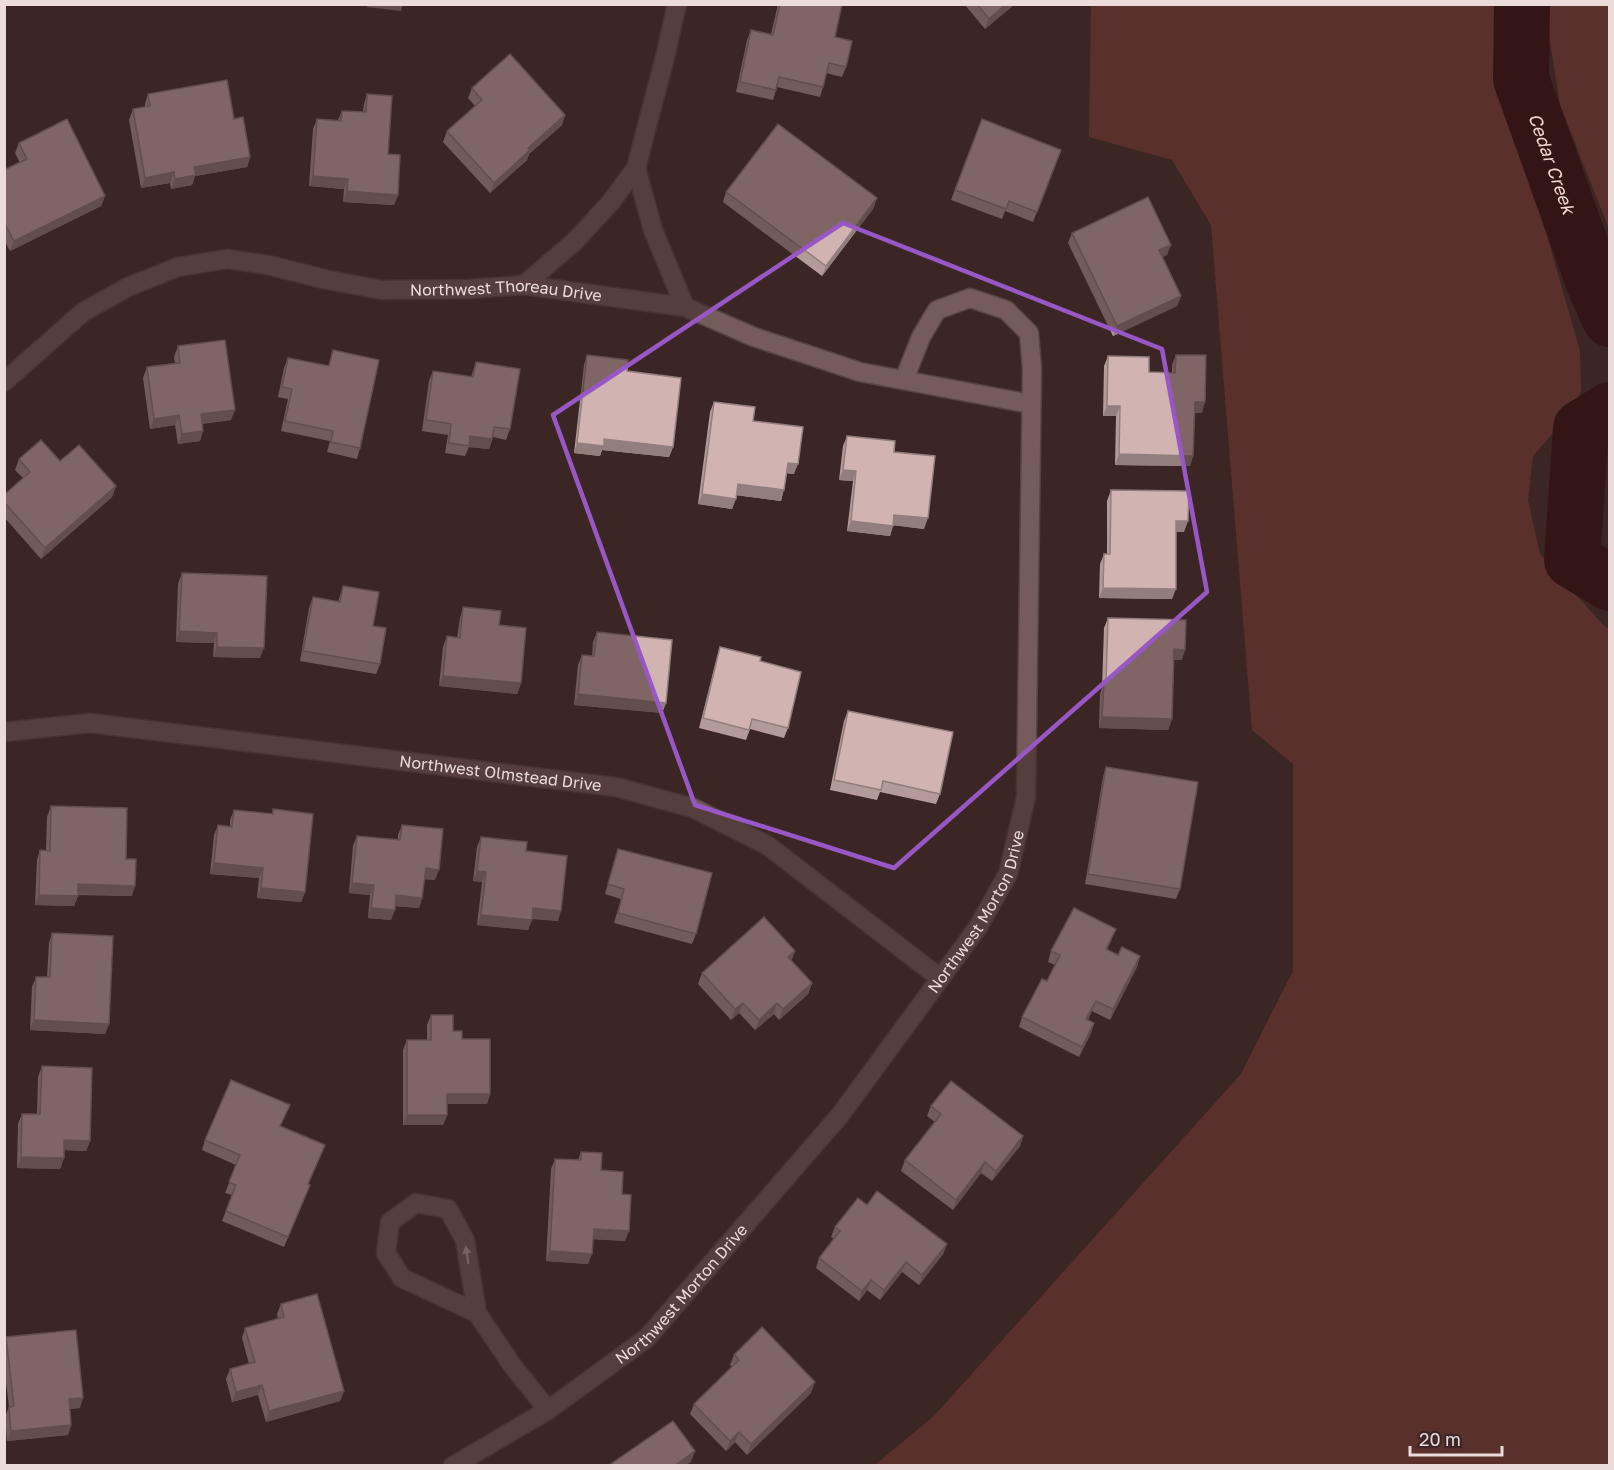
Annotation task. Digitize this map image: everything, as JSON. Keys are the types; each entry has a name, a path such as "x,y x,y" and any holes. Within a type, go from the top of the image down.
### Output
{"street":[{"path":"524,285 575,241 611,202 636,168 677,4"},
{"path":"636,168 653,230 685,307"},
{"name":"Northwest Thoreau Drive","path":"4,382 83,312 128,287 178,267 227,259 268,265 382,290 469,289 524,285 685,307 754,337 860,372 1031,404"},
{"name":"Northwest Morton Drive","path":"453,1466 548,1410 647,1338 841,1114 978,927 1008,874 1026,797 1032,369 1029,333 1006,310 970,298 937,310 921,337 904,380"},
{"name":"Northwest Olmstead Drive","path":"4,732 90,723 616,787 693,808 767,845 940,978"},
{"path":"477,1313 402,1278 386,1253 390,1222 416,1203 448,1209 465,1240 477,1313 512,1365 548,1410"}],"highlighted area":[{"path":"843,223 1162,349 1207,592 894,868 695,805 553,415"}],"shaded area":[{"path":"1091,5 1504,5 1506,85 1580,351 1581,392 1558,427 1533,456 1528,500 1540,554 1609,629 1609,1465 875,1465 934,1416 1241,1074 1293,971 1293,764 1252,730 1211,225 1172,160 1089,137"},
{"path":"1546,5 1609,5 1609,229 1560,105"}],"building":[{"path":"780,4 842,4 835,37 852,41 846,67 829,63 823,87 779,77 776,90 740,82 751,30 773,35"},
{"path":"977,4 1006,4 989,19"},
{"path":"510,54 565,115 494,183 447,131 482,100 472,88"},
{"path":"227,80 234,119 243,117 250,157 194,167 196,175 175,179 174,172 145,178 133,109 150,106 148,94"},
{"path":"367,94 392,96 388,154 400,155 398,195 347,191 348,179 313,176 317,119 341,121 342,111 366,112"},
{"path":"67,119 105,196 14,241 4,222 4,170 27,159 19,143"},
{"path":"982,119 1061,150 1037,212 1009,201 1006,209 955,190"},
{"path":"778,124 877,198 826,266 726,192"},
{"path":"1148,197 1171,245 1159,250 1181,296 1117,326 1072,233"},
{"path":"225,340 235,410 201,414 203,431 182,434 179,415 154,419 147,367 180,363 178,346"},
{"path":"333,350 379,360 360,448 331,442 333,431 285,421 292,389 282,387 288,358 329,366"},
{"path":"587,355 628,360 627,371 681,378 673,447 604,439 604,446 577,443"},
{"path":"1176,355 1206,355 1205,402 1195,402 1193,456 1119,454 1120,406 1107,406 1108,356 1149,357 1149,372 1175,373"},
{"path":"476,362 520,369 510,429 494,427 492,439 470,436 469,446 449,443 451,424 426,420 433,371 473,377"},
{"path":"714,402 755,407 753,421 803,427 798,464 788,463 784,490 738,484 736,499 702,494"},
{"path":"847,436 895,441 894,452 935,456 928,518 894,515 893,526 851,521 856,471 843,470"},
{"path":"41,440 60,461 79,445 116,486 45,548 4,502 4,495 30,472 19,459"},
{"path":"1111,490 1189,491 1188,521 1176,521 1176,589 1103,588 1104,554 1110,554"},
{"path":"182,573 267,576 264,648 217,647 217,633 179,631"},
{"path":"343,586 379,592 373,626 386,628 380,664 303,651 313,597 340,602"},
{"path":"463,607 501,611 499,625 526,628 521,683 443,676 447,636 460,638"},
{"path":"1108,618 1186,620 1185,650 1174,649 1172,719 1102,717 1104,683 1106,683"},
{"path":"597,632 672,640 666,703 578,694 582,655 594,656"},
{"path":"720,647 761,657 760,661 801,672 788,728 752,719 749,730 703,718"},
{"path":"848,711 953,732 940,794 883,781 881,790 834,780"},
{"path":"1106,767 1198,782 1180,889 1088,874"},
{"path":"51,806 127,808 126,859 136,859 135,886 78,884 78,896 39,895 40,850 50,851"},
{"path":"273,809 313,814 305,892 261,888 263,868 214,863 218,825 232,827 234,810 273,814"},
{"path":"402,825 443,829 439,870 426,868 422,898 396,895 395,910 371,908 374,885 352,883 357,836 400,840"},
{"path":"481,837 527,842 526,851 567,856 561,911 533,908 532,920 481,915 486,872 477,871"},
{"path":"618,849 712,873 696,934 618,913 624,889 608,884"},
{"path":"1074,908 1116,929 1106,949 1118,955 1122,947 1140,956 1113,1009 1096,1001 1086,1019 1094,1023 1082,1047 1022,1017 1042,979 1047,981 1060,955 1051,951"},
{"path":"764,917 795,951 788,957 812,983 783,1009 777,1003 759,1020 743,1003 735,1009 702,973"},
{"path":"52,933 113,936 109,1024 34,1020 36,977 50,977"},
{"path":"431,1015 453,1015 453,1031 462,1031 462,1039 490,1039 490,1094 447,1094 447,1115 407,1115 407,1040 431,1040"},
{"path":"42,1066 92,1068 90,1141 64,1140 64,1158 21,1157 22,1114 40,1114"},
{"path":"231,1080 290,1105 280,1126 325,1145 288,1237 226,1211 236,1185 229,1182 240,1155 205,1140"},
{"path":"951,1081 1023,1136 996,1171 985,1162 956,1200 905,1160 941,1114 931,1106"},
{"path":"581,1152 602,1153 601,1170 623,1172 622,1194 631,1195 629,1231 594,1229 592,1254 550,1251 555,1159 581,1160"},
{"path":"877,1191 947,1244 922,1275 906,1262 884,1290 871,1280 862,1291 819,1258 840,1231 835,1227 858,1198 867,1205"},
{"path":"317,1294 344,1391 269,1411 262,1385 236,1392 230,1369 255,1362 245,1328 284,1317 281,1304"},
{"path":"762,1327 815,1382 751,1444 739,1432 730,1441 694,1404 739,1360 734,1355"},
{"path":"76,1330 83,1398 69,1399 71,1425 11,1431 9,1407 14,1406 6,1337"},
{"path":"673,1421 695,1451 674,1466 608,1466"}],"waterway":[{"name":"Cedar Creek","path":"1522,4 1521,79 1594,283 1610,319"},
{"name":"Cedar Creek","path":"1610,410 1581,428 1572,560 1610,583"}]}
